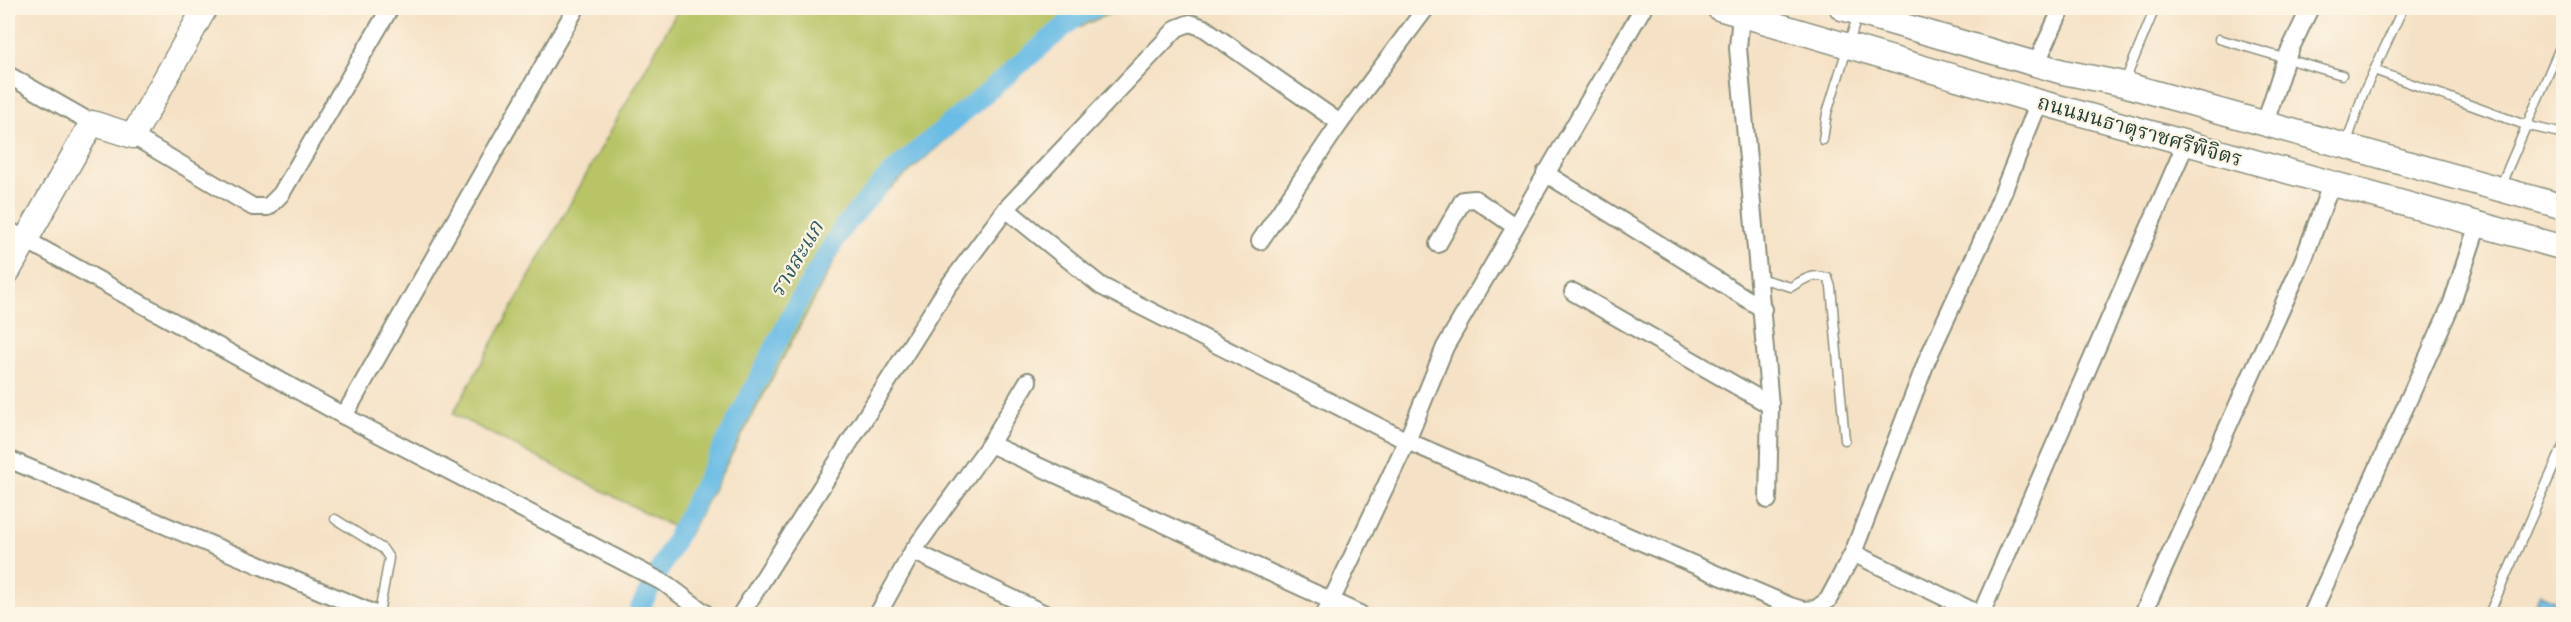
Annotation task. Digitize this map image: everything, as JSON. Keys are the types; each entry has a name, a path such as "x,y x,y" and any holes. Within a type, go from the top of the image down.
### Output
{"street":[{"path":"133,136 205,8"},
{"path":"8,75 92,123 133,136 253,207 268,207 281,194 390,8"},
{"path":"344,416 576,8"},
{"path":"1260,241 1340,123 1425,8"},
{"path":"1329,608 1407,441 1445,347 1514,225 1643,8"},
{"path":"2036,64 2062,8"},
{"path":"2265,123 2286,58 2310,8"},
{"path":"1730,10 1737,48 1758,278 1763,309 1770,405 1768,500"},
{"name":"ถนนมนธาตุราชศรีพิจิตร","path":"1730,10 2039,102 2564,248"},
{"name":"ถนนมนธาตุราชศรีพิจิตร","path":"1850,10 2036,64 2123,84 2564,207"},
{"path":"741,615 947,288 1006,209 1177,28 1190,22 1204,28 1340,123"},
{"path":"1006,209 1101,286 1407,441 1790,610 1816,609 1828,600 1853,553 1927,360 1993,218 2039,102"},
{"path":"8,271 16,235 92,123"},
{"path":"1853,553 1980,615 2186,143"},
{"path":"1545,173 1763,309"},
{"path":"2143,615 2303,261 2332,182"},
{"path":"1438,244 1463,200 1475,199 1514,225"},
{"path":"2312,615 2452,303 2478,224"},
{"path":"16,235 344,416 666,584 706,615"},
{"path":"1573,292 1770,405"},
{"path":"878,615 913,552 990,444 1028,381"},
{"path":"990,444 1329,608 1360,615"},
{"path":"8,459 377,615"},
{"path":"913,552 1046,615"}],"lane":[{"path":"2123,84 2155,8"},
{"path":"2346,145 2374,70 2403,8"},
{"path":"1822,140 1827,113 1849,45 1850,10"},
{"path":"2499,189 2564,38"},
{"path":"2219,39 2342,75"},
{"path":"2374,70 2525,125 2564,134"},
{"path":"1758,278 1791,287 1807,277 1820,275 1828,278 1831,287 1845,440"},
{"path":"2489,615 2564,444"},
{"path":"335,519 383,549 389,558 389,570 377,615"}],"green space":[{"path":"679,8 1122,8 1068,32 857,218 689,535 453,414"}],"water":[{"path":"2540,594 2563,604 2563,614 2531,614"}],"waterway":[{"name":"รางสะแก","path":"637,614 796,306 843,227 888,176 1078,15 1095,8"}]}
